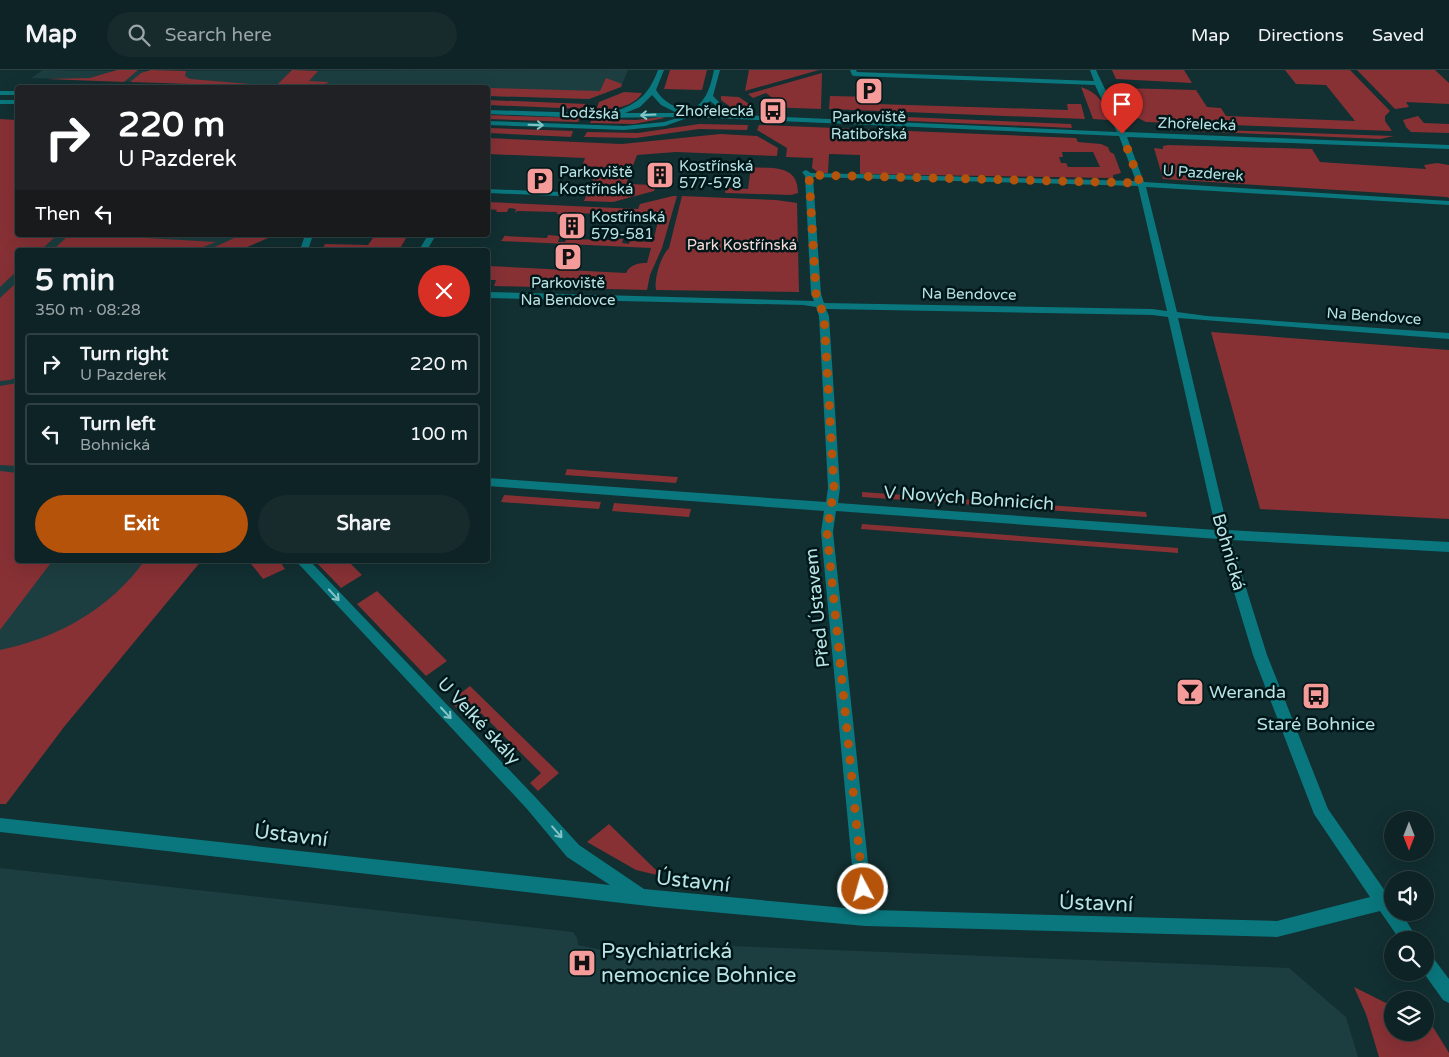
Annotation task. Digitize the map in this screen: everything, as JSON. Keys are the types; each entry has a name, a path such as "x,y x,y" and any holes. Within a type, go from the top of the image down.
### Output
{"street":[{"name":"Lodžská","path":"608,116 632,109 642,103 653,91 661,70"},
{"path":"717,70 710,97 722,108 744,117"},
{"name":"Bohnická","path":"1093,70 1122,134 1140,183 1223,534 1260,655 1322,814 1403,931"},
{"path":"854,72 1099,83"},
{"name":"Zhořelecká","path":"653,91 662,103 689,115 1449,147"},
{"path":"0,93 15,93"},
{"name":"Lodžská","path":"490,123 631,128 662,125 689,115 710,97"},
{"path":"0,102 15,102"},
{"name":"Lodžská","path":"490,112 608,116 689,115"},
{"name":"U Pazderek","path":"808,173 1140,183 1449,204"},
{"name":"Před Ústavem","path":"808,173 816,294 824,316 834,488 827,532 865,918"},
{"path":"490,191 560,194"},
{"path":"424,248 431,237"},
{"name":"Na Bendovce","path":"490,295 803,302 834,307 1152,312 1207,319 1449,336"},
{"name":"V Nových Bohnicích","path":"490,482 1223,534 1449,547"},
{"name":"U Velké skály","path":"304,563 532,804 573,851 640,896"},
{"name":"Ústavní","path":"0,825 640,896 865,918 1277,929 1382,902"},
{"path":"1434,973 1449,994"}],"shaded area":[{"path":"43,70 628,70 621,87 589,99 490,96 490,85 224,85 31,78"},
{"path":"0,125 15,126 15,237 271,237 245,248 15,248 15,563 198,563 0,722"},
{"name":"Psychiatrická nemocnice Bohnice","path":"0,868 573,932 577,938 578,945 641,958 643,949 649,944 654,943 1289,968 1346,1017 1358,1057 0,1057"}],"green space":[{"path":"117,70 138,70 124,82 46,79 90,78"},
{"path":"151,70 186,71 185,76 190,79 252,85 130,82 141,73"},
{"path":"292,70 318,71 309,81 329,82 323,85 277,85"},
{"path":"670,70 707,70 702,90 664,89"},
{"path":"749,70 819,70 745,91"},
{"path":"1112,70 1184,70 1192,83 1116,79"},
{"path":"1285,70 1350,70 1390,111 1385,116 1385,121 1392,131 1146,122 1134,116 1120,88 1196,90 1207,107 1221,108 1226,116 1355,121 1326,85 1296,84"},
{"path":"1357,70 1435,70 1449,83 1449,104 1406,102 1409,107 1395,109"},
{"path":"822,73 821,109 766,107 762,103 775,100 766,93 753,98 748,94"},
{"path":"606,78 622,84 621,87 589,99 490,96 490,88 600,91"},
{"path":"1081,87 1092,92 1100,99 1108,120 1093,119"},
{"path":"624,92 642,93 628,105 596,110 599,102"},
{"path":"721,96 739,97 752,106 750,111 732,108 721,100"},
{"path":"830,96 876,97 877,104 1068,110 1067,104 1081,104 1085,119 829,109"},
{"path":"490,100 587,104 585,109 490,105"},
{"path":"836,114 1071,124 1072,128 910,121"},
{"path":"490,115 580,118 578,122 490,119"},
{"path":"1418,116 1424,123 1449,124 1449,133 1411,132 1403,120"},
{"path":"665,118 634,124 590,123 592,119 636,120"},
{"path":"0,119 15,120 15,237 55,237 43,248 15,248 15,273 0,287"},
{"path":"699,124 748,125 747,130 699,129 636,138 584,137 587,132 638,133"},
{"path":"759,125 1076,138 1078,142 1101,144 1108,147 1110,152 1114,154 1121,173 1113,175 1113,178 860,174 860,155 829,154 828,173 819,173 812,168 813,158 786,157 787,148 757,130","holes":["1062,152 1093,152 1100,167 1068,167 1066,163 1061,163 1059,157 1063,157"]},
{"path":"490,128 573,131 571,137 490,133"},
{"path":"1190,129 1394,136 1380,139 1192,131"},
{"path":"720,134 757,136 778,148 777,156 676,152 637,155 626,184 656,185 654,191 613,202 584,201 598,167 582,166 585,158 490,154 490,138 622,144"},
{"path":"1163,146 1312,149 1320,162 1426,169 1424,165 1437,163 1449,165 1449,198 1163,179 1154,148 1163,149"},
{"path":"751,167 775,168 789,173 794,177 798,193 791,195 725,193 725,188 748,189"},
{"path":"677,196 662,248 650,275 647,290 494,286 496,280 490,280 490,266 626,273 632,266 647,263 651,248 501,241 506,234 505,236 547,238 548,235 560,236 558,242 565,242 568,236 568,239 623,239 622,243 629,244 630,239 631,241 653,242 659,217 638,216 636,218 637,215 630,214 629,217 577,213 575,215 576,212 569,212 568,215 557,214 557,212 517,211 515,213 516,209 509,208 507,212 496,212 497,210 490,209 490,202 638,209 640,204"},
{"name":"Park Kostřínská","path":"682,196 776,200 797,203 799,292 656,290 658,269 669,248"},
{"path":"67,237 130,237 216,242 201,248 55,248"},
{"path":"237,237 270,237 245,248 212,248"},
{"path":"374,237 407,237 400,248 323,248 325,244 368,245"},
{"path":"15,284 15,378 0,381 0,298"},
{"path":"1211,332 1449,350 1449,519 1260,509"},
{"path":"15,383 15,466 0,465 0,386"},
{"path":"567,469 678,477 676,483 565,475"},
{"path":"0,471 15,473 15,563 51,563 0,630"},
{"path":"862,492 1146,512 1147,517 862,497"},
{"path":"504,495 601,502 599,509 501,502"},
{"path":"614,503 691,509 689,517 612,511"},
{"path":"862,524 1178,548 1178,553 861,529"},
{"path":"143,563 200,563 64,727 6,804 0,804 0,650 42,638 62,629 99,606 116,593"},
{"path":"250,563 281,563 285,569 263,579"},
{"path":"317,563 350,563 362,575 341,588"},
{"path":"377,591 447,661 426,676 357,604"},
{"path":"470,686 559,773 538,791 530,783 541,773 481,713 470,722 450,701"},
{"path":"609,824 659,873 657,875 636,870 587,842"},
{"path":"1354,987 1384,1002 1384,1041 1434,1041 1434,1029 1449,1053 1449,1057 1379,1057 1366,1014"}],"place":[{"name":"Parkoviště Ratibořská","path":"869,91"},
{"name":"Zhořelecká","path":"773,111"},
{"name":"Kostřínská 577-578","path":"660,175"},
{"name":"Parkoviště Kostřínská","path":"540,181"},
{"name":"Kostřínská 579-581","path":"572,226"},
{"name":"Parkoviště Na Bendovce","path":"568,257"},
{"name":"Weranda","path":"1190,692"},
{"name":"Staré Bohnice","path":"1316,696"},
{"name":"Psychiatrická nemocnice Bohnice","path":"582,963"}],"route":[{"path":"863,889 827,532 834,488 824,316 816,294 809,175 1140,183 1122,134"}]}
